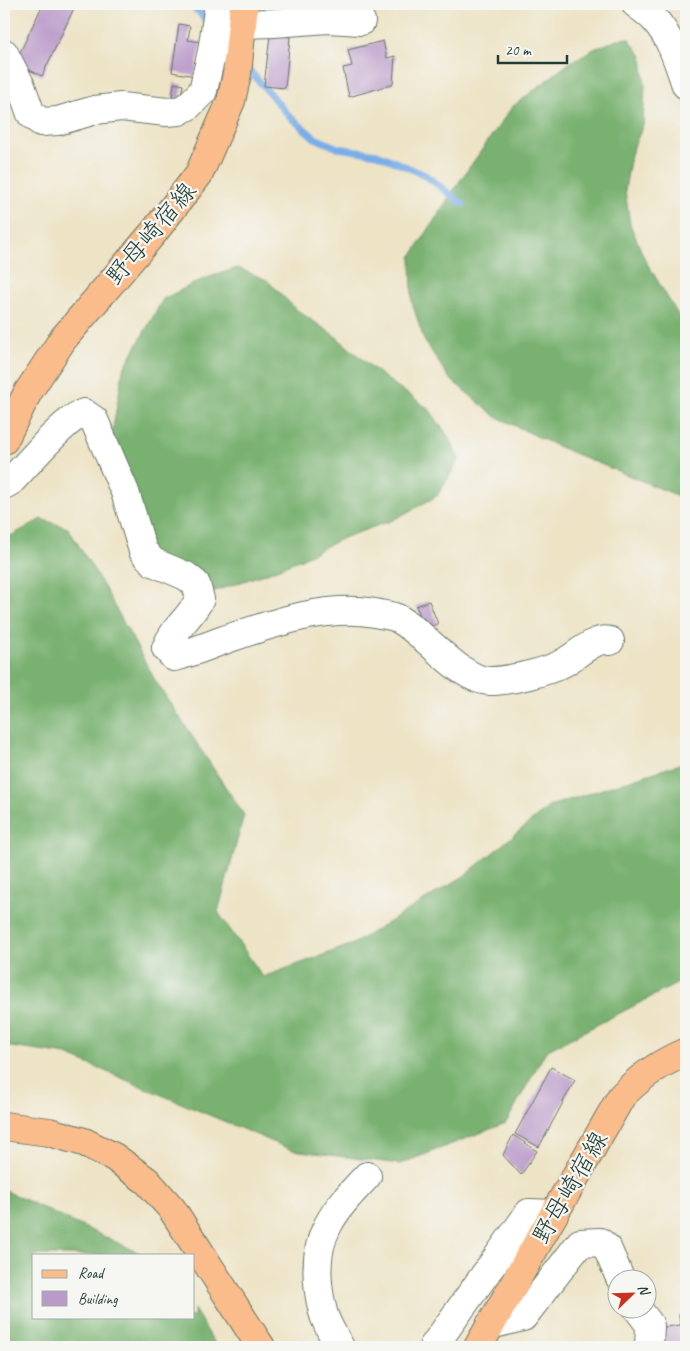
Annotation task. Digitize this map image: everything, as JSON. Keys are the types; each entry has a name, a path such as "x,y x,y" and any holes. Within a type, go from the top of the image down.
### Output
{"main road":[{"name":"野母崎宿線","path":"4,440 28,392 63,339 154,232 199,174 231,101 238,74 243,14"},
{"name":"野母崎宿線","path":"484,1336 621,1097 635,1082 657,1066 686,1052"},
{"path":"4,1126 50,1132 84,1142 114,1157 147,1180 172,1209 261,1347"}],"street":[{"path":"4,53 21,86 31,114 40,122 58,121 94,110 121,107 167,112 179,111 188,106 203,92 212,51 219,4"},
{"path":"636,4 654,19 664,33 674,50 686,86"},
{"path":"243,14 280,14 361,21"},
{"path":"4,485 12,481 66,424 77,415 84,413 94,420 125,492 143,551 154,562 186,576 196,584 200,599 193,612 170,638 166,648 174,657 295,618 336,612 364,611 396,617 416,630 453,663 471,676 489,681 528,675 562,664 598,642 610,641"},
{"path":"340,1347 323,1313 317,1275 319,1250 327,1225 367,1176"},
{"path":"433,1347 530,1213 554,1214"},
{"path":"484,1336 523,1317 580,1243 600,1242 607,1248 616,1268"},
{"path":"645,1318 650,1325 650,1347"}],"green space":[{"path":"628,38 642,56 645,85 643,125 631,154 625,190 630,224 645,260 686,328 686,499 559,447 495,416 449,378 424,340 412,302 411,257 457,185 512,107 572,61 596,48"},
{"path":"238,268 267,280 297,310 335,336 381,375 429,409 450,439 459,460 437,496 393,520 343,538 301,559 267,573 215,591 175,590 150,573 108,457 123,370 163,299 203,279"},
{"path":"41,519 68,528 104,587 155,680 244,815 218,912 263,977 353,944 464,876 550,806 686,762 686,979 546,1051 506,1123 400,1164 292,1150 67,1055 4,1046 4,551 9,537"},
{"path":"4,1190 142,1254 32,1254 32,1318 195,1318 195,1311 217,1347 4,1347"}],"building":[{"path":"43,4 76,4 42,76 15,63"},
{"path":"179,24 190,26 188,40 201,42 195,76 172,72"},
{"path":"270,35 290,37 285,88 264,86"},
{"path":"383,41 387,58 395,56 393,84 349,97 343,68 352,66 348,50"},
{"path":"174,83 183,85 180,100 172,98"},
{"path":"429,601 438,624 426,629 416,606"},
{"path":"551,1067 575,1080 539,1147 515,1134"},
{"path":"513,1135 537,1151 521,1175 503,1155"},
{"path":"686,1314 686,1347 660,1347 659,1328 680,1325 679,1315"}],"waterway":[{"path":"188,4 199,12 209,24"},
{"path":"246,66 289,116 315,138 338,148 377,154 425,175 463,204"}]}
